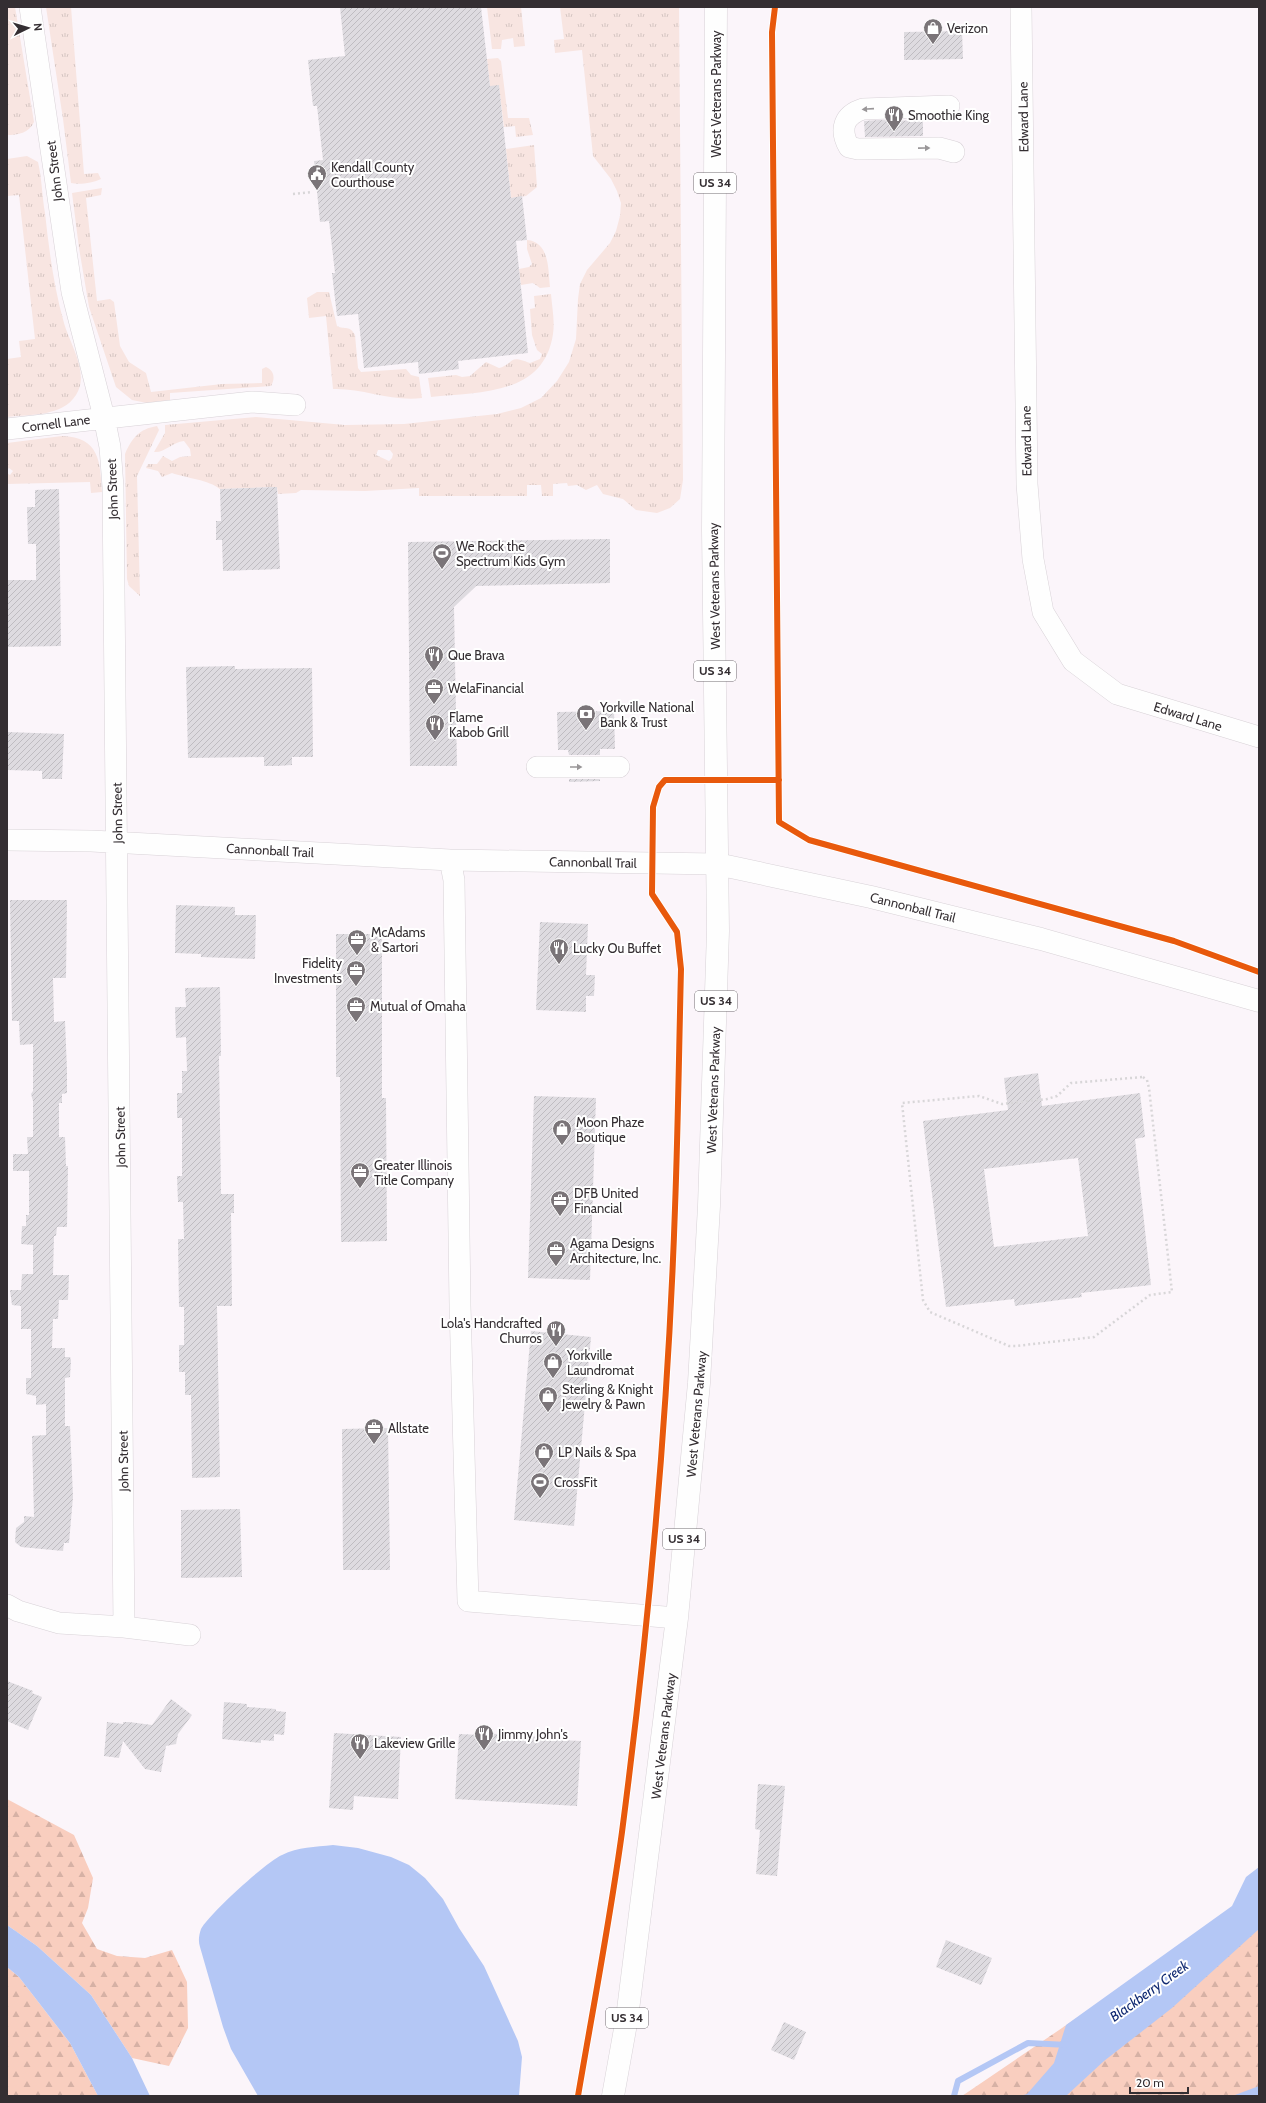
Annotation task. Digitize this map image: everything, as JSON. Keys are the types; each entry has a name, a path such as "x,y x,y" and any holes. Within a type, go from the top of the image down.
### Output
{"main road":[{"name":"West Veterans Parkway","path":"613,2096 627,2018 677,1618 699,1383 710,1206 718,931 713,530 716,7"},
{"name":"Cannonball Trail","path":"717,864 871,897 1041,939 1259,1001"}],"street":[{"name":"John Street","path":"30,7 72,292 104,417 110,447 113,487 124,1627"},
{"name":"Edward Lane","path":"1021,7 1027,484 1033,559 1043,612 1073,662 1117,694 1259,737"},
{"path":"949,106 863,109 852,113 846,120 845,140 849,147 858,149 939,148 954,152"},
{"name":"Cornell Lane","path":"7,429 104,417 252,402 295,405"},
{"path":"537,767 619,767"},
{"name":"Cannonball Trail","path":"7,840 117,843 450,860 717,864"},
{"path":"450,860 454,880 460,1305 468,1601 677,1618"},
{"path":"7,1605 18,1611 59,1623 124,1627 190,1635"}],"path":[{"path":"293,194 312,192"},
{"path":"1143,1077 1147,1080 1149,1088 1172,1292 1150,1295 1094,1337 1016,1346 1009,1346 930,1312 923,1300 902,1103 979,1096 1002,1104 1047,1100 1057,1096 1071,1083 1143,1077"}],"green space":[{"path":"7,7 15,7 34,122 29,129 23,133 15,135 7,135"},
{"path":"46,7 71,7 84,174 98,173 101,179 94,182 82,184 71,183"},
{"path":"487,7 521,7 525,46 514,47 513,38 502,40 501,49 492,49"},
{"path":"560,7 679,7 683,480 680,499 670,508 657,513 636,510 623,499 603,494 597,485 586,490 577,485 568,486 567,483 553,484 553,496 542,496 541,485 527,485 527,496 419,496 419,488 365,491 301,490 296,493 278,494 277,487 220,489 204,481 172,473 162,477 158,471 146,468 148,464 157,464 163,456 172,461 180,457 191,456 190,449 184,441 176,443 162,451 154,452 165,433 165,425 256,417 345,425 404,424 497,414 521,408 541,398 557,381 569,362 576,339 580,284 587,270 610,243 616,231 620,216 621,203 611,179 593,156 582,50 555,53 554,40 564,39","holes":["378,450 390,450 393,454 389,461 376,455"]},
{"path":"498,58 501,61 508,118 529,118 533,135 516,137 515,126 504,127 499,86 490,86 487,59"},
{"path":"534,145 537,187 526,196 511,198 506,149"},
{"path":"27,156 38,162 50,255 60,310 78,359 81,378 80,387 76,395 63,407 54,411 36,415 7,417 7,359 21,357 19,341 35,339 19,195 7,196 7,159"},
{"path":"102,188 101,195 86,198 97,301 110,299 114,302 120,346 129,362 146,373 151,392 222,384 262,383 262,369 266,367 273,373 273,381 271,386 170,393 170,400 147,403 132,400 116,387 89,307 72,193"},
{"path":"527,240 535,242 544,251 548,265 550,287 540,288 533,283 521,285 519,269 529,267 532,264 527,249"},
{"path":"317,292 329,292 337,326 351,330 355,335 358,368 361,372 406,369 411,375 419,377 422,398 411,399 389,397 344,389 333,389 326,316 309,318 307,298"},
{"path":"551,294 554,329 547,354 537,369 523,380 506,387 469,394 431,397 428,378 456,375 462,377 470,376 486,362 499,368 515,359 530,363 540,359 542,354 537,350 532,335 530,309 535,308 534,296"},
{"path":"157,426 159,430 137,476 140,596 129,586 127,579 125,454 130,443 137,435 145,429"},
{"path":"62,436 75,437 84,441 91,446 96,453 100,471 102,492 91,493 90,482 7,484 7,473 10,475 13,471 9,468 7,470 7,443"},
{"path":"7,1799 74,1835 93,1878 88,1908 82,1923 97,1949 117,1956 145,1958 172,1950 187,1982 188,2028 169,2066 132,2058 91,1995 37,1946 7,1925"},
{"path":"1259,1894 1259,2096 962,2096"},
{"path":"7,1967 19,1977 70,2043 98,2096 7,2096"}],"water":[{"path":"333,1845 358,1848 391,1857 409,1865 425,1878 443,1899 459,1928 484,1966 518,2041 522,2057 519,2096 258,2096 231,2049 223,2027 199,1945 200,1931 214,1912 274,1859 294,1850"},
{"name":"Blackberry Creek","path":"1259,1867 1259,1929 1172,2008 1104,2061 1066,2096 1020,2096 1027,2094 1054,2063 1066,2025 1232,1906 1246,1877"},
{"path":"7,1925 37,1946 91,1995 132,2058 150,2096 98,2096 70,2043 19,1977 7,1967"},
{"path":"1259,2086 1259,2096 1233,2096 1235,2095"}],"building":[{"path":"340,7 481,7 490,86 499,85 511,198 522,196 527,240 516,241 528,353 458,361 459,369 419,374 418,362 364,368 358,314 337,316 332,273 335,273 329,221 320,222 314,161 323,160 317,106 313,106 308,60 345,56"},
{"name":"Verizon","path":"962,31 963,59 904,60 904,32"},
{"name":"Smoothie King","path":"864,121 923,121 923,136 865,137"},
{"path":"277,487 280,569 223,571 222,540 216,540 216,521 221,521 220,489"},
{"path":"59,489 61,646 7,647 7,580 36,580 36,544 28,544 27,507 35,507 35,490"},
{"path":"610,539 610,583 476,586 454,607 457,766 410,766 408,542"},
{"path":"235,666 235,669 312,668 313,757 292,757 292,765 277,766 264,766 264,757 188,758 186,667"},
{"name":"Yorkville National Bank & Trust","path":"614,711 615,749 600,749 600,755 569,755 568,750 558,750 557,712"},
{"path":"7,732 64,734 62,779 42,779 42,771 7,770"},
{"path":"569,779 600,779 600,781 569,782"},
{"path":"10,900 67,900 66,978 53,978 54,1022 65,1021 67,1070 67,1093 62,1094 62,1103 59,1103 59,1137 65,1137 66,1166 68,1166 67,1227 57,1227 56,1236 54,1236 53,1275 69,1275 68,1300 59,1300 58,1319 53,1319 52,1348 65,1348 65,1357 70,1357 71,1360 70,1377 65,1378 65,1426 70,1426 73,1497 69,1543 64,1543 63,1551 21,1547 15,1542 16,1528 24,1522 24,1516 34,1517 32,1436 46,1435 46,1404 36,1405 36,1396 26,1394 26,1378 31,1378 31,1329 21,1329 21,1306 12,1305 10,1290 21,1290 22,1274 33,1274 33,1245 21,1244 22,1226 26,1226 26,1215 29,1215 29,1171 13,1171 13,1154 28,1154 27,1137 33,1137 33,1101 31,1094 33,1091 33,1044 20,1045 19,1021 12,1021"},
{"path":"176,905 235,907 235,915 256,915 255,959 201,957 201,954 175,953"},
{"path":"540,922 588,924 586,975 595,975 594,996 586,996 586,1012 536,1010"},
{"path":"336,934 382,934 382,1098 386,1098 387,1241 341,1242 340,1077 336,1077"},
{"path":"220,987 221,1056 219,1056 221,1194 234,1194 234,1213 231,1213 232,1306 217,1306 220,1477 192,1478 191,1395 185,1395 185,1372 179,1372 179,1345 184,1345 184,1307 179,1307 178,1239 184,1239 183,1202 178,1202 177,1176 182,1176 182,1118 177,1118 177,1093 182,1093 182,1071 187,1071 186,1037 176,1038 175,1007 186,1007 185,988"},
{"path":"1038,1073 1042,1106 1140,1093 1145,1137 1135,1139 1151,1285 1081,1293 1082,1297 1015,1306 1014,1299 946,1307 923,1121 1008,1110 1004,1078","holes":["1078,1158 1088,1236 994,1247 984,1169"]},
{"path":"534,1096 596,1098 590,1280 528,1278"},
{"path":"531,1331 591,1337 574,1526 514,1520"},
{"path":"388,1428 390,1570 343,1570 342,1429"},
{"path":"240,1509 242,1577 181,1578 181,1510"},
{"path":"7,1681 33,1691 32,1693 42,1697 28,1730 7,1721"},
{"path":"171,1699 192,1715 178,1734 176,1744 166,1746 161,1772 145,1769 123,1741 119,1758 104,1756 107,1722 123,1724 123,1722 129,1722 152,1725"},
{"path":"224,1702 247,1704 247,1707 276,1709 276,1711 286,1712 284,1735 274,1734 274,1741 261,1740 261,1743 222,1739"},
{"path":"334,1733 401,1737 398,1799 354,1796 353,1810 329,1808"},
{"path":"481,1733 559,1738 559,1740 581,1741 577,1806 455,1799 459,1734 481,1735"},
{"path":"758,1784 785,1786 777,1876 756,1874 760,1830 755,1829"},
{"path":"946,1940 992,1958 981,1985 936,1967"},
{"path":"784,2022 806,2032 794,2060 771,2050"}],"waterway":[{"path":"954,2096 958,2081 1028,2043 1068,2045"}],"cycle path":[{"path":"775,7 772,32 779,822 809,840 1174,941 1259,972"},
{"path":"578,2096 612,1898 632,1754 649,1598 668,1364 676,1178 681,969 677,932 652,894 653,807 659,787 665,780 779,780"}],"place":[{"name":"Verizon","path":"933,45"},
{"name":"Smoothie King","path":"894,132"},
{"name":"Kendall County Courthouse","path":"317,191"},
{"name":"We Rock the Spectrum Kids Gym","path":"442,570"},
{"name":"Que Brava","path":"434,672"},
{"name":"WelaFinancial","path":"434,705"},
{"name":"Yorkville National Bank & Trust","path":"586,731"},
{"name":"Flame Kabob Grill","path":"435,741"},
{"name":"McAdams & Sartori","path":"357,956"},
{"name":"Lucky Ou Buffet","path":"559,965"},
{"name":"Fidelity Investments","path":"356,987"},
{"name":"Mutual of Omaha","path":"356,1023"},
{"name":"Moon Phaze Boutique","path":"562,1146"},
{"name":"Greater Illinois Title Company","path":"360,1189"},
{"name":"DFB United Financial","path":"560,1217"},
{"name":"Agama Designs Architecture, Inc.","path":"556,1267"},
{"name":"Lola's Handcrafted Churros","path":"556,1347"},
{"name":"Yorkville Laundromat","path":"553,1379"},
{"name":"Sterling & Knight Jewelry & Pawn","path":"548,1413"},
{"name":"Allstate","path":"374,1445"},
{"name":"LP Nails & Spa","path":"544,1469"},
{"name":"CrossFit","path":"540,1499"},
{"name":"Jimmy John's","path":"484,1751"},
{"name":"Lakeview Grille","path":"360,1760"}]}
